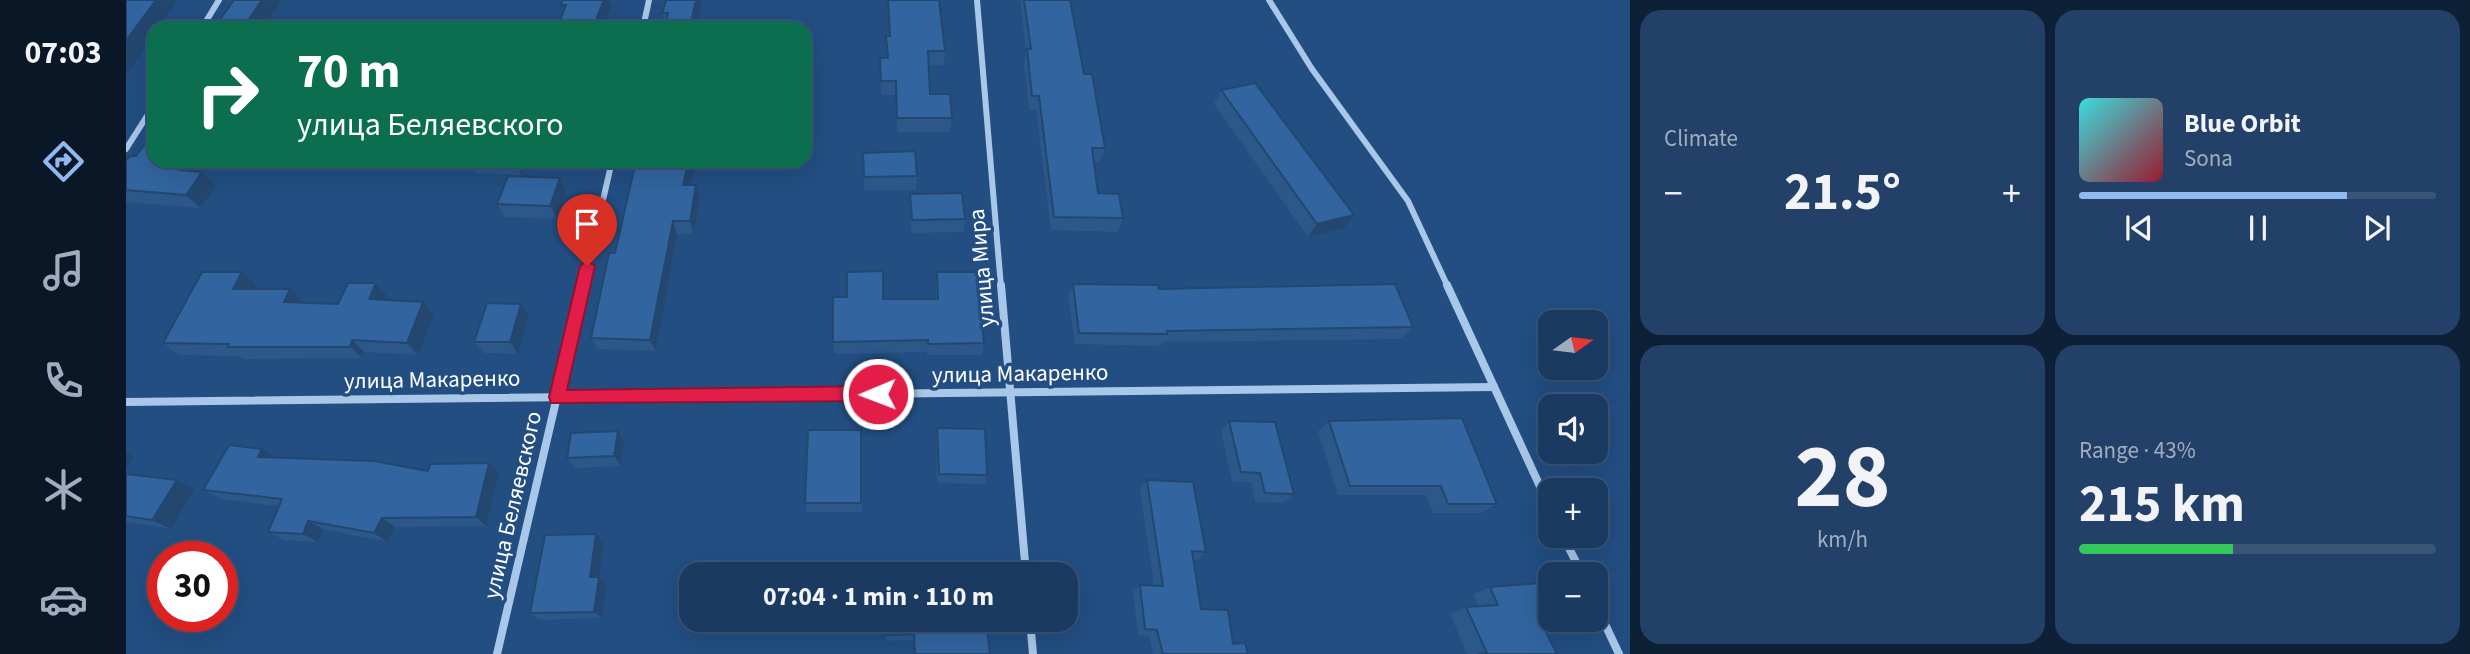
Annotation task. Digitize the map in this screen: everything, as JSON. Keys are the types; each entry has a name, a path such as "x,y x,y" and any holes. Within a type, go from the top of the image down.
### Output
{"street":[{"path":"206,21 219,0"},
{"path":"644,21 649,0"},
{"name":"улица Мира","path":"977,0 1025,562"},
{"path":"1269,0 1312,69 1408,201 1538,482"},
{"path":"126,149 147,116"},
{"name":"улица Беляевского","path":"497,654 610,168"},
{"name":"улица Макаренко","path":"126,402 1494,387"},
{"path":"1608,631 1619,654"},
{"path":"1031,632 1033,654"}],"building":[{"path":"126,0 156,0 126,41"},
{"path":"234,0 262,0 248,21 219,21"},
{"path":"563,0 604,0 595,21 560,21 566,5 561,5"},
{"path":"666,0 696,0 692,21 666,21 668,13 662,13"},
{"path":"888,0 939,0 945,51 928,51 930,94 950,94 952,118 897,118 896,81 881,81 880,58 888,58 886,36 890,36"},
{"path":"1024,0 1070,0 1084,74 1092,74 1105,148 1092,148 1098,193 1119,194 1123,218 1054,217 1039,96 1032,96 1027,49 1031,49"},
{"path":"1255,83 1354,215 1317,224 1221,90"},
{"path":"147,141 147,168 180,168 179,170 202,172 186,195 126,190 126,161 130,156 136,156"},
{"path":"915,151 917,176 864,177 863,153"},
{"path":"634,168 687,168 683,185 696,185 690,221 673,221 650,340 591,338 609,253 615,253"},
{"path":"508,176 560,178 550,206 497,204"},
{"path":"962,193 965,219 912,220 910,194"},
{"path":"883,271 883,299 938,299 937,272 977,272 984,343 928,344 928,340 833,342 833,297 847,297 847,272"},
{"path":"202,272 242,272 233,289 290,289 284,302 338,304 348,283 376,283 369,299 423,302 407,343 352,340 350,347 228,347 229,344 163,343"},
{"path":"1073,284 1158,285 1159,289 1395,284 1413,327 1167,331 1167,334 1079,333"},
{"path":"487,303 521,304 510,342 474,342"},
{"path":"1462,418 1497,504 1448,504 1441,486 1350,486 1329,421"},
{"path":"1229,421 1275,422 1294,494 1265,493 1260,473 1241,472"},
{"path":"937,428 985,429 987,475 939,474"},
{"path":"808,430 861,430 861,503 805,503"},
{"path":"618,431 614,456 567,458 571,433"},
{"path":"229,445 262,449 258,457 374,461 428,471 430,464 489,463 476,517 382,518 374,533 308,521 303,534 268,532 282,499 203,490"},
{"path":"126,474 177,480 152,520 126,516"},
{"path":"1147,480 1193,482 1206,552 1192,551 1201,609 1228,610 1233,644 1245,643 1248,654 1163,654 1157,630 1145,629 1140,585 1163,586"},
{"path":"596,534 590,577 599,577 594,612 530,613 545,535"},
{"path":"1538,583 1538,632 1546,632 1557,654 1478,654 1487,653 1466,607 1498,605 1490,587"},
{"path":"886,632 987,632 990,654 915,654 914,634 886,635"}],"route":[{"path":"587,266 557,397 878,394"}]}
